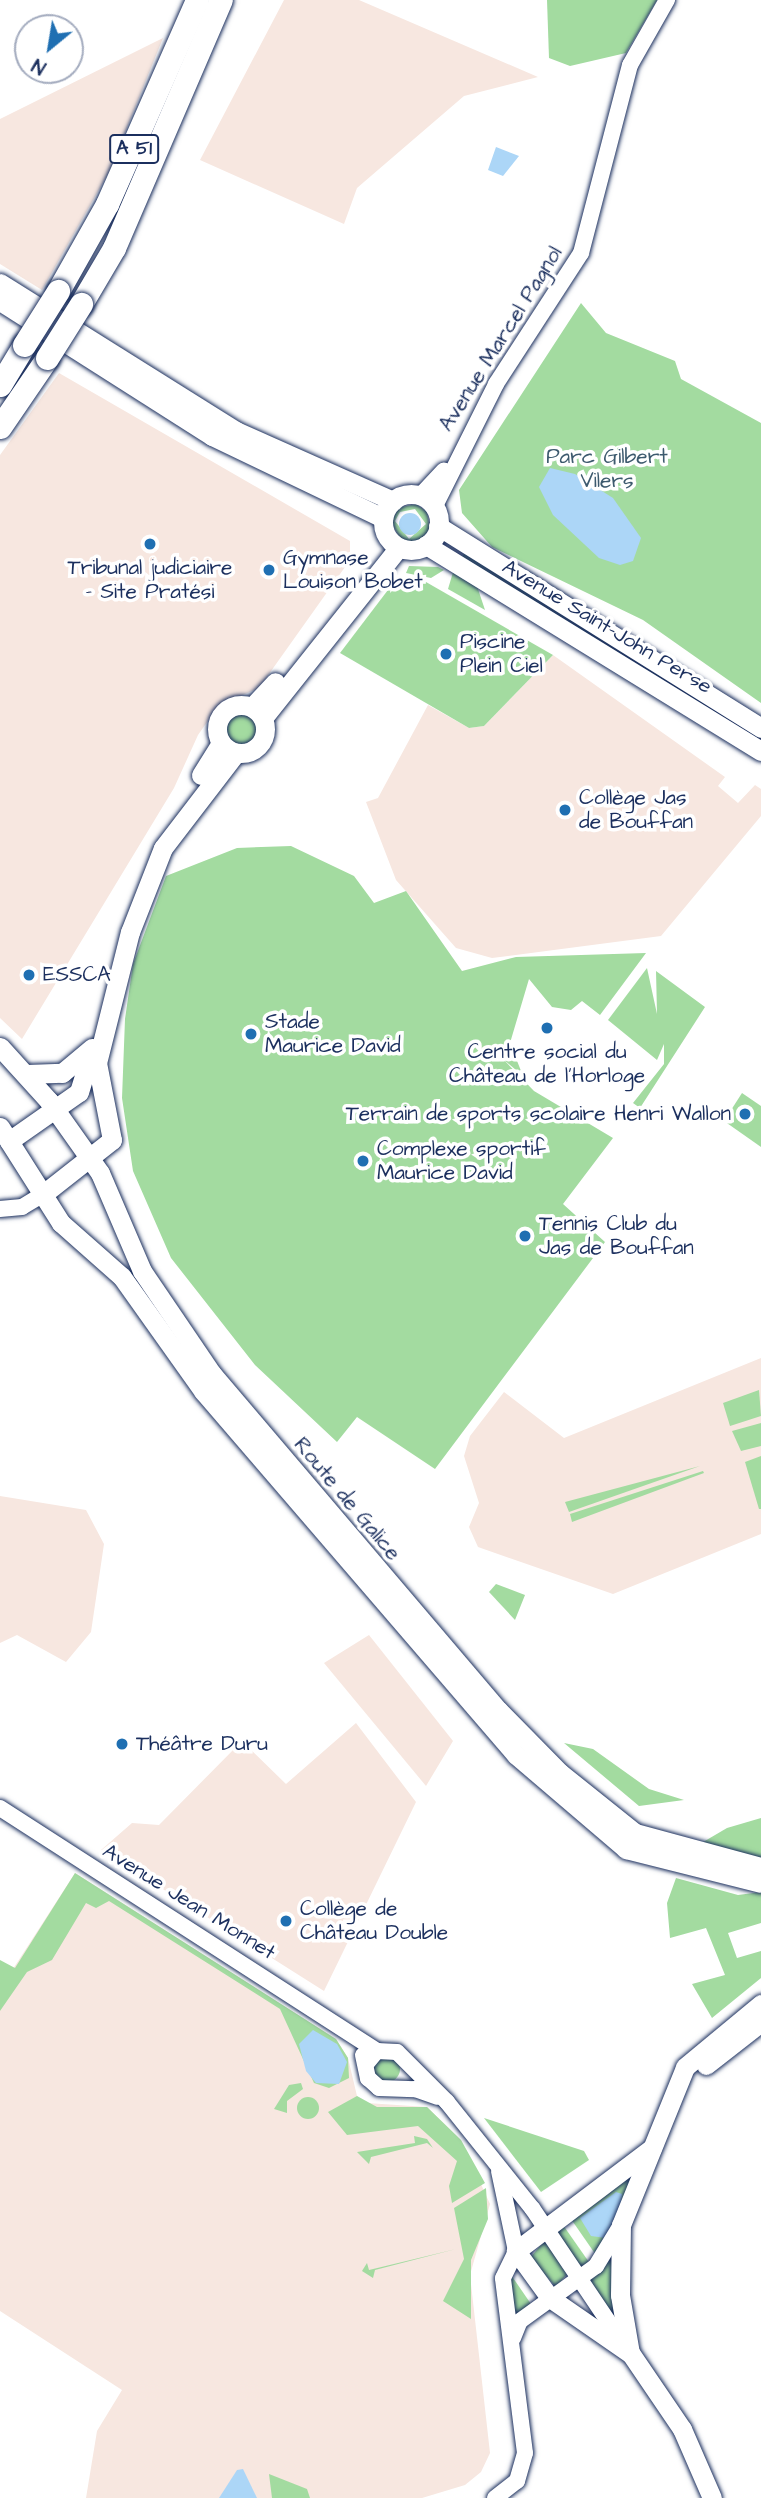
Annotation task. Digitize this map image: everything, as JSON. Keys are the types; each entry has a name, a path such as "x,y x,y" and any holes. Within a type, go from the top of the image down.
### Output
{"highway":[{"name":"A 51","path":"0,385 107,204 197,0"},
{"name":"A 51","path":"0,428 47,358 114,248 221,0"},
{"path":"114,248 158,175 234,0"},
{"path":"0,374 24,345"}],"main road":[{"path":"0,283 52,325 212,436 383,519 394,544"},
{"path":"0,301 52,325 236,431 393,501 431,510 426,545 394,544"},
{"path":"383,519 393,501"},
{"name":"Avenue Saint-John Perse","path":"431,510 761,728"},
{"path":"3,1139 57,1112 79,1092 157,846 228,748 262,743 257,713 349,603 394,544"},
{"name":"Avenue Saint-John Perse","path":"426,545 761,751"},
{"path":"228,748 216,726 225,710 257,713"},
{"path":"42,1195 92,1160 112,1140 98,1053 143,894 181,818 228,748"},
{"name":"Route de Galice","path":"0,1047 27,1074 92,1160 142,1271 182,1334 498,1710 623,1826 662,1844 761,1867"},
{"path":"27,1074 62,1073 92,1048"},
{"name":"Route de Galice","path":"3,1139 69,1233 122,1278 203,1391 488,1725 551,1789 635,1853 761,1883"},
{"path":"631,2354 620,2295 621,2225 690,2062 761,2004"},
{"path":"676,2096 761,2022"},
{"path":"652,2148 516,2251 550,2298 631,2354 682,2429 706,2477 709,2498"}],"street":[{"name":"Avenue Marcel Pagnol","path":"431,510 451,463 581,253 630,65 667,0"},
{"path":"0,1209 22,1207 42,1195"},
{"name":"Avenue Jean Monnet","path":"0,1808 354,2033 371,2057 373,2084 447,2102"},
{"name":"Avenue Jean Monnet","path":"371,2057 391,2049 447,2102 546,2230 631,2354"},
{"path":"394,2088 405,2075 404,2059"},
{"name":"Avenue Jean Monnet","path":"499,2167 516,2251"},
{"path":"513,2341 520,2321 596,2266 621,2225"},
{"path":"495,2498 517,2481 525,2461 504,2272 516,2251"}],"shaded area":[{"path":"284,0 359,0 538,77 464,96 357,188 344,224 200,160"},
{"path":"163,38 109,172 42,290 0,264 0,119 70,84 84,84 84,77"},
{"path":"59,373 350,541 350,560 259,688 219,705 198,735 174,788 22,1039 0,1018 0,455"},
{"name":"Collège Jas de Bouffan","path":"553,655 725,777 718,786 738,803 755,785 761,789 761,816 661,936 492,958 456,948 396,880 366,802 378,798 428,705 469,728 484,726"},
{"path":"761,1358 761,1534 613,1594 478,1547 469,1527 479,1503 464,1456 470,1436 504,1392 564,1438"},
{"path":"0,1496 86,1510 104,1544 91,1632 66,1662 17,1635 0,1643"},
{"path":"369,1635 453,1741 426,1786 324,1663"},
{"name":"Collège de Château Double","path":"356,1723 416,1802 324,1991 101,1850 132,1823 159,1825 238,1745 244,1743 286,1784"},
{"path":"75,1873 336,2039 348,2058 357,2096 367,2103 427,2107 461,2140 490,2204 470,2275 490,2453 481,2472 465,2485 422,2498 86,2498 97,2431 122,2390 0,2311 0,1989"}],"green space":[{"path":"547,0 657,0 626,53 570,66 549,58"},
{"name":"Parc Gilbert Vilers","path":"581,303 606,333 675,361 681,379 761,423 761,703 643,620 492,547 462,513 459,490"},
{"path":"416,504 427,512 430,530 416,543 403,543 390,520 397,508","holes":["415,509 426,524 409,539 395,521 400,512"]},
{"path":"467,549 760,732 755,742 461,558"},
{"path":"409,566 438,567 444,570 431,578 406,573"},
{"path":"454,569 476,583 485,610 448,589"},
{"name":"Piscine Plein Ciel","path":"408,580 426,582 553,655 484,726 469,728 340,653 391,586"},
{"path":"240,711 253,717 259,730 253,743 240,749 227,743 221,730 227,717"},
{"name":"Complexe sportif Maurice David","path":"291,846 354,876 374,903 406,891 462,971 516,957 646,953 600,1015 582,1001 571,1010 552,1007 529,979 510,1043 523,1076 503,1059 534,1091 613,1138 563,1204 605,1242 435,1469 357,1417 337,1442 255,1365 171,1258 133,1171 122,1098 125,1019 133,964 166,876 237,848"},
{"path":"647,968 657,1014 656,971 705,1007 640,1108 633,1103 664,1064 664,1044 657,1060 608,1020"},
{"name":"Terrain de sports scolaire Henri Wallon","path":"742,1093 761,1106 761,1147 724,1121"},
{"path":"759,1390 761,1416 730,1426 723,1403"},
{"path":"761,1423 761,1446 741,1451 732,1431"},
{"path":"761,1456 761,1509 759,1509 745,1462"},
{"path":"700,1466 569,1512 565,1502"},
{"path":"703,1471 704,1473 572,1522 570,1514"},
{"path":"496,1584 525,1595 515,1620 489,1592"},
{"path":"564,1743 593,1749 649,1789 684,1800 639,1806"},
{"path":"761,1818 761,1859 698,1845 727,1828"},
{"path":"75,1873 336,2039 348,2058 349,2078 329,2088 314,2083 280,2009 109,1901 96,1908 86,1903 52,1960 27,1972 0,2011 0,1960 15,1968"},
{"path":"676,1878 738,1895 761,1892 761,1923 728,1933 737,1958 761,1951 761,1978 712,2018 692,1984 725,1975 706,1928 670,1938 667,1903"},
{"path":"387,2056 396,2060 400,2069 396,2078 387,2082 378,2078 374,2069 378,2060"},
{"path":"301,2083 303,2089 287,2101 287,2113 274,2109 289,2085"},
{"path":"357,2096 377,2107 427,2107 461,2140 485,2183 452,2203 449,2186 457,2161 418,2126 347,2135 328,2112"},
{"path":"308,2097 318,2104 319,2108 312,2118 308,2119 298,2112 297,2108 304,2098"},
{"path":"484,2118 584,2151 589,2160 541,2192"},
{"path":"414,2136 427,2139 433,2148 427,2143 371,2157 369,2164 357,2152 415,2143"},
{"path":"635,2173 598,2258 571,2219"},
{"path":"486,2188 488,2219 471,2260 471,2319 443,2301 464,2259 454,2208"},
{"path":"563,2225 590,2264 581,2270 554,2231"},
{"path":"545,2240 567,2274 556,2287 530,2258"},
{"path":"615,2241 620,2324 584,2281"},
{"path":"456,2249 375,2270 373,2278 362,2271 367,2263 369,2270"},
{"path":"509,2272 531,2304 515,2320"},
{"path":"269,2474 307,2489 310,2498 272,2498"}],"water":[{"path":"496,147 519,156 503,176 488,170"},
{"path":"550,468 575,474 613,498 641,538 633,561 620,565 599,558 553,515 539,487"},
{"path":"410,513 418,516 421,524 418,532 410,535 402,532 399,524 402,516"},
{"path":"313,2030 337,2044 347,2062 339,2084 316,2083 306,2071 299,2044"},
{"path":"616,2192 622,2194 621,2205 606,2238 591,2236 580,2218"},
{"path":"243,2469 257,2498 219,2498 237,2470"}],"place":[{"name":"Tribunal judiciaire - Site Pratési","path":"150,544"},
{"name":"Gymnase Louison Bobet","path":"269,570"},
{"name":"Piscine Plein Ciel","path":"446,654"},
{"name":"Collège Jas de Bouffan","path":"565,810"},
{"name":"ESSCA","path":"29,975"},
{"name":"Centre social du Château de l'Horloge","path":"547,1028"},
{"name":"Stade Maurice David","path":"251,1034"},
{"name":"Terrain de sports scolaire Henri Wallon","path":"745,1114"},
{"name":"Complexe sportif Maurice David","path":"363,1161"},
{"name":"Tennis Club du Jas de Bouffan","path":"525,1236"},
{"name":"Théâtre Duru","path":"122,1744"},
{"name":"Collège de Château Double","path":"286,1921"}]}
